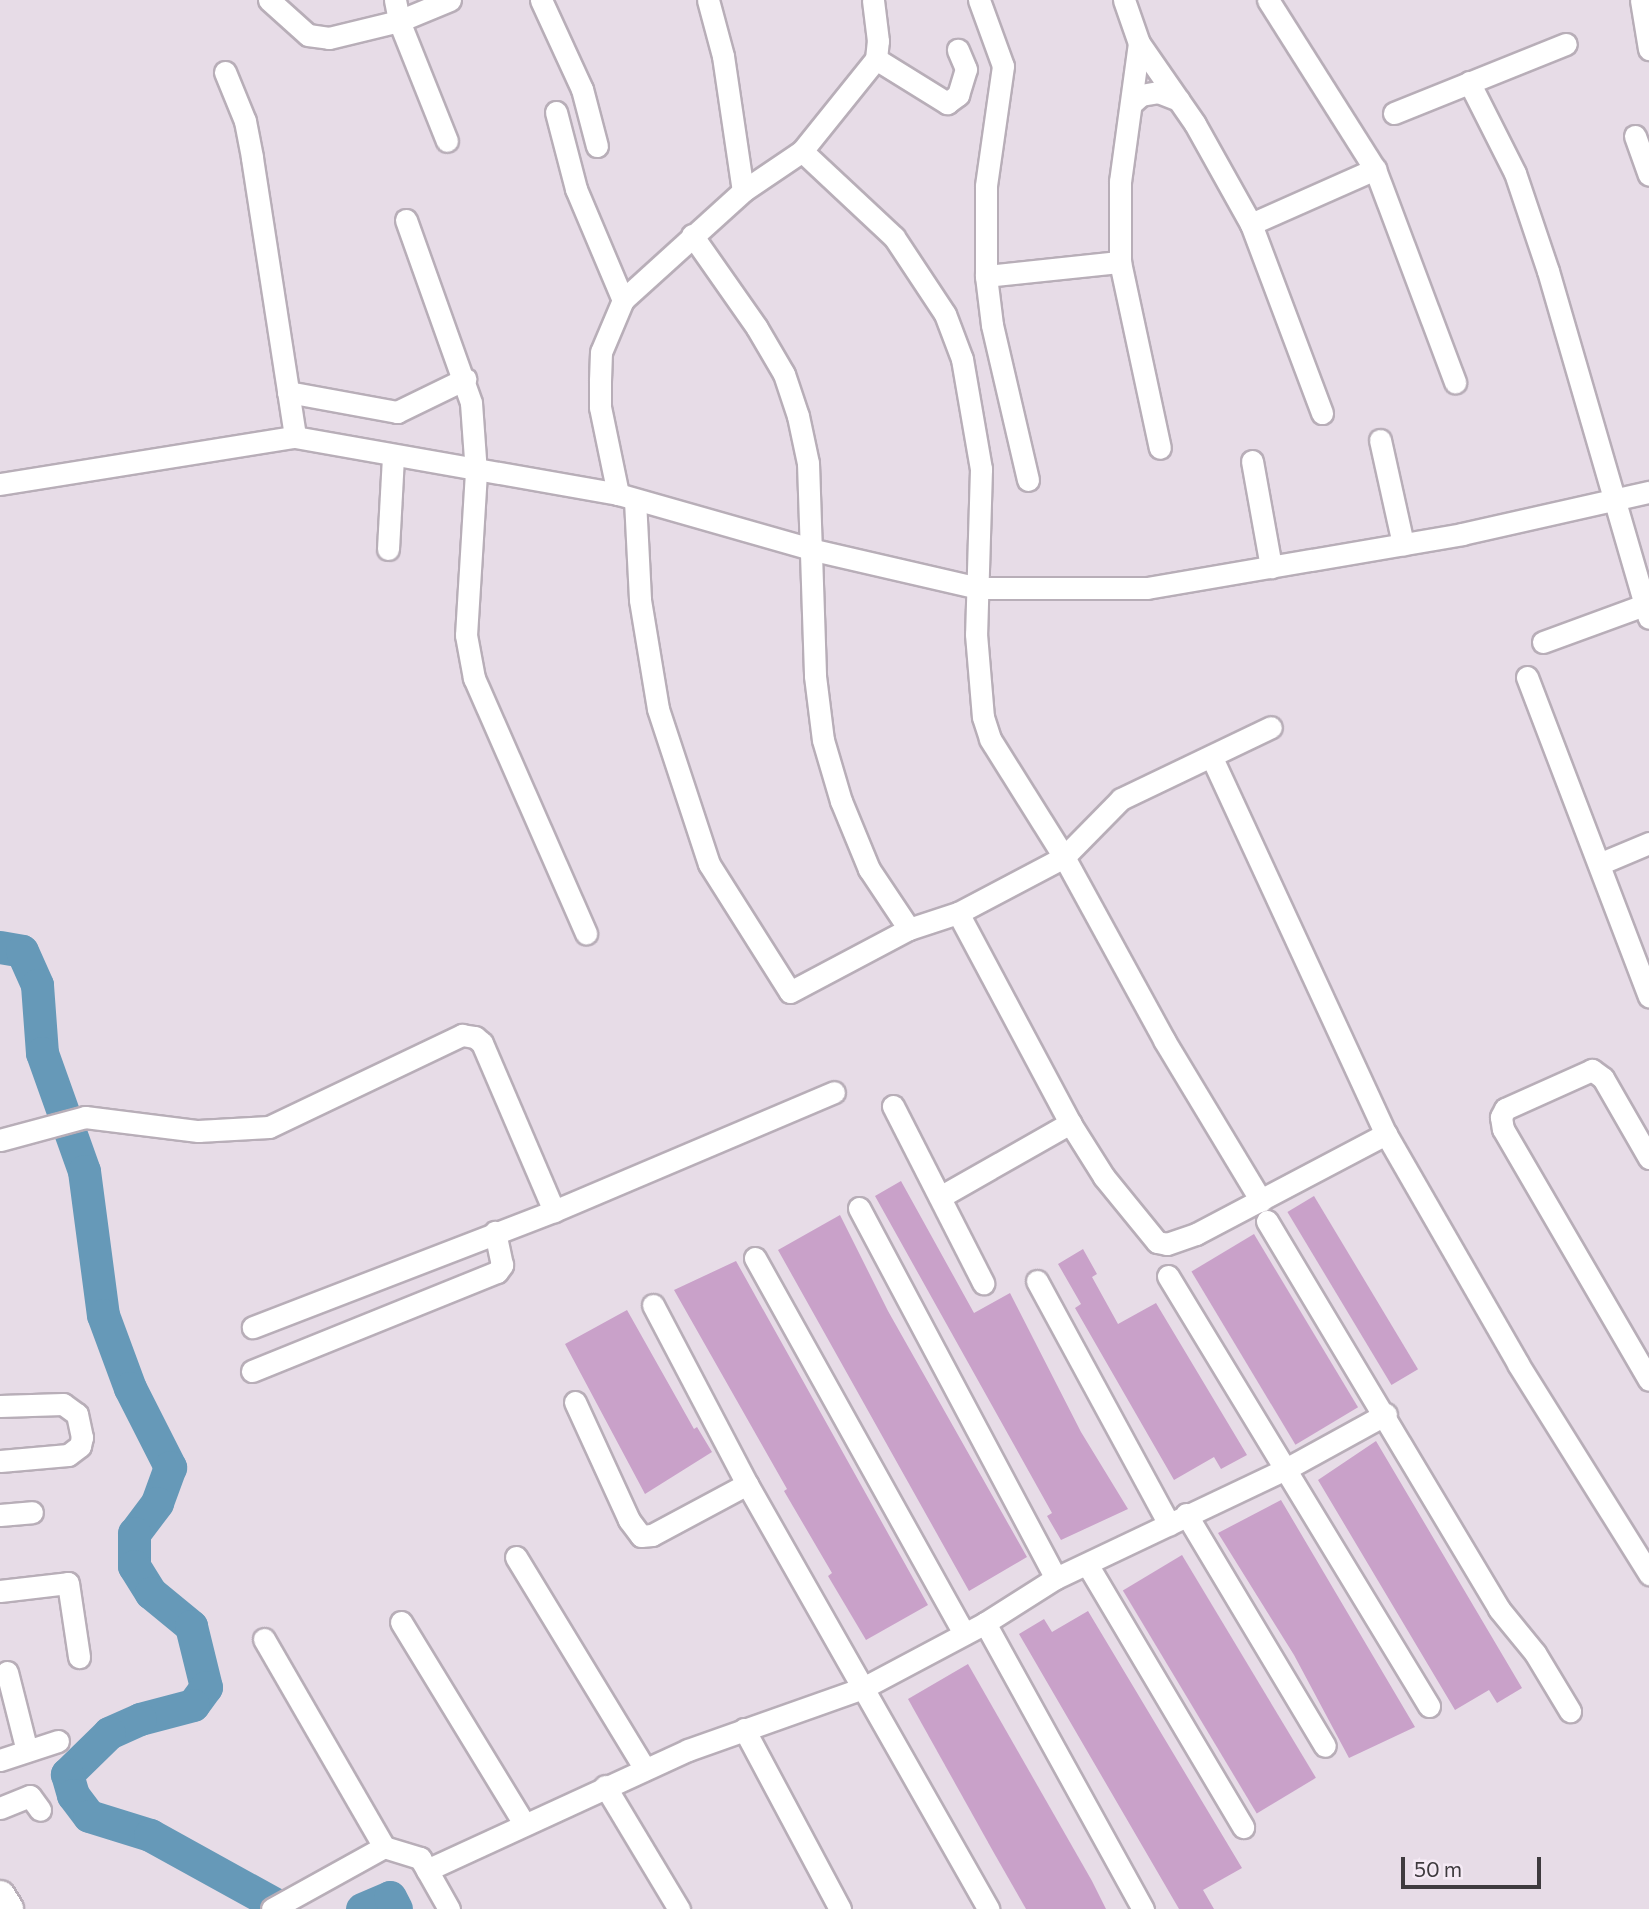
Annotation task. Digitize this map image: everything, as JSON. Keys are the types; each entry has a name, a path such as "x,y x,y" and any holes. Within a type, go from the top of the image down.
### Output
{"main road":[{"path":"0,1896 8,1909"}],"street":[{"path":"269,0 294,26 317,38 397,10 450,0"},
{"path":"541,0 582,89 597,146"},
{"path":"709,0 723,56 743,191"},
{"path":"873,0 878,41 876,59 802,151 743,191 623,300 601,352 600,407 626,497 658,709 709,864 790,992 909,929 958,914 1064,857 1121,799 1212,758 1271,727"},
{"path":"979,0 1003,66 986,186 986,276 992,325 1028,480"},
{"path":"1124,0 1139,43 1179,100 1251,224 1322,413"},
{"path":"1268,0 1375,169 1455,382"},
{"path":"1640,0 1649,49"},
{"path":"397,10 447,141"},
{"path":"1139,43 1120,181 1120,262 1160,448"},
{"path":"1394,113 1566,44"},
{"path":"876,59 947,103 958,95 966,69 958,50"},
{"path":"225,72 245,121 295,437"},
{"path":"1469,82 1515,173 1583,385 1647,612 1543,642"},
{"path":"1131,104 1141,96 1158,92 1179,100"},
{"path":"556,112 576,190 623,300"},
{"path":"1635,136 1649,175"},
{"path":"802,151 894,237 945,314 962,359 981,469 976,634 990,739 1064,857 1164,1040 1499,1609 1535,1653 1570,1711"},
{"path":"1251,224 1375,169"},
{"path":"406,220 466,379 477,472 466,635 474,677 586,933"},
{"path":"692,235 784,374 808,463 814,550 816,676 824,740 841,801 869,869 909,929"},
{"path":"986,276 1120,262"},
{"path":"288,392 397,412 466,379"},
{"path":"0,484 295,437 626,497 814,550 979,587 1147,588 1403,544 1615,502 1649,492"},
{"path":"1380,440 1403,544"},
{"path":"388,549 393,456"},
{"path":"1252,461 1271,567"},
{"path":"1527,677 1649,996"},
{"path":"1212,758 1386,1134 1518,1364 1649,1573"},
{"path":"1599,864 1649,843"},
{"path":"958,914 1070,1123 1104,1177 1157,1242 1167,1244 1264,1211 1386,1134"},
{"path":"0,1140 53,1122 85,1116 198,1131 248,1132 269,1127 462,1035 475,1037 554,1211"},
{"path":"1649,1158 1603,1078 1592,1070 1505,1109 1501,1117 1503,1129 1649,1380"},
{"path":"253,1327 554,1211 834,1092"},
{"path":"893,1106 983,1283"},
{"path":"940,1197 1070,1123"},
{"path":"859,1208 1056,1578"},
{"path":"252,1371 497,1272 502,1265 495,1233"},
{"path":"755,1258 964,1634"},
{"path":"1168,1276 1429,1706"},
{"path":"1037,1281 1178,1519 1325,1746"},
{"path":"653,1306 747,1484 988,1909"},
{"path":"575,1402 629,1520 641,1536 652,1535 747,1484"},
{"path":"0,1406 63,1404 78,1414 82,1437 80,1446 68,1455 0,1461"},
{"path":"427,1870 523,1822 645,1769 744,1729 863,1688 985,1623 1056,1578 1286,1469 1386,1414"},
{"path":"0,1515 32,1512"},
{"path":"516,1557 645,1769"},
{"path":"1087,1564 1243,1827"},
{"path":"0,1591 68,1583 79,1657"},
{"path":"401,1622 523,1822"},
{"path":"985,1623 1143,1909"},
{"path":"264,1639 384,1847 420,1858 449,1909"},
{"path":"7,1672 27,1751"},
{"path":"744,1729 840,1909"},
{"path":"0,1760 58,1741"},
{"path":"605,1786 679,1909"},
{"path":"0,1808 30,1796 40,1810"},
{"path":"272,1909 302,1895 384,1847"}],"building":[{"path":"901,1181 974,1313 1010,1293 1081,1432 1128,1509 1061,1540 1047,1516 1052,1513 875,1196"},
{"path":"1314,1196 1418,1369 1391,1385 1287,1212"},
{"path":"840,1215 888,1311 1027,1557 969,1591 778,1250"},
{"path":"1254,1234 1358,1407 1295,1445 1191,1272"},
{"path":"1083,1249 1097,1274 1092,1277 1118,1324 1156,1303 1247,1455 1221,1469 1214,1457 1174,1480 1075,1308 1081,1304 1058,1264"},
{"path":"736,1261 928,1605 866,1640 828,1576 832,1573 784,1491 787,1489 674,1290"},
{"path":"627,1310 694,1429 697,1427 712,1452 645,1494 565,1344"},
{"path":"1376,1441 1522,1688 1497,1703 1489,1690 1455,1710 1318,1480"},
{"path":"1281,1500 1415,1727 1349,1758 1294,1655 1218,1533"},
{"path":"1182,1555 1316,1778 1257,1813 1123,1591"},
{"path":"1088,1611 1242,1868 1203,1890 1214,1909 1179,1909 1019,1634 1044,1619 1052,1632"},
{"path":"968,1664 1106,1909 1026,1909 994,1853 908,1699"}],"waterway":[{"path":"0,947 22,951 37,985 42,1053 84,1171 103,1315 130,1388 170,1467 157,1503 134,1533 134,1566 151,1593 191,1626 206,1687 193,1705 140,1719 109,1733 67,1774 73,1795 89,1816 150,1835 284,1909"},
{"path":"362,1909 390,1897 396,1909"}]}
